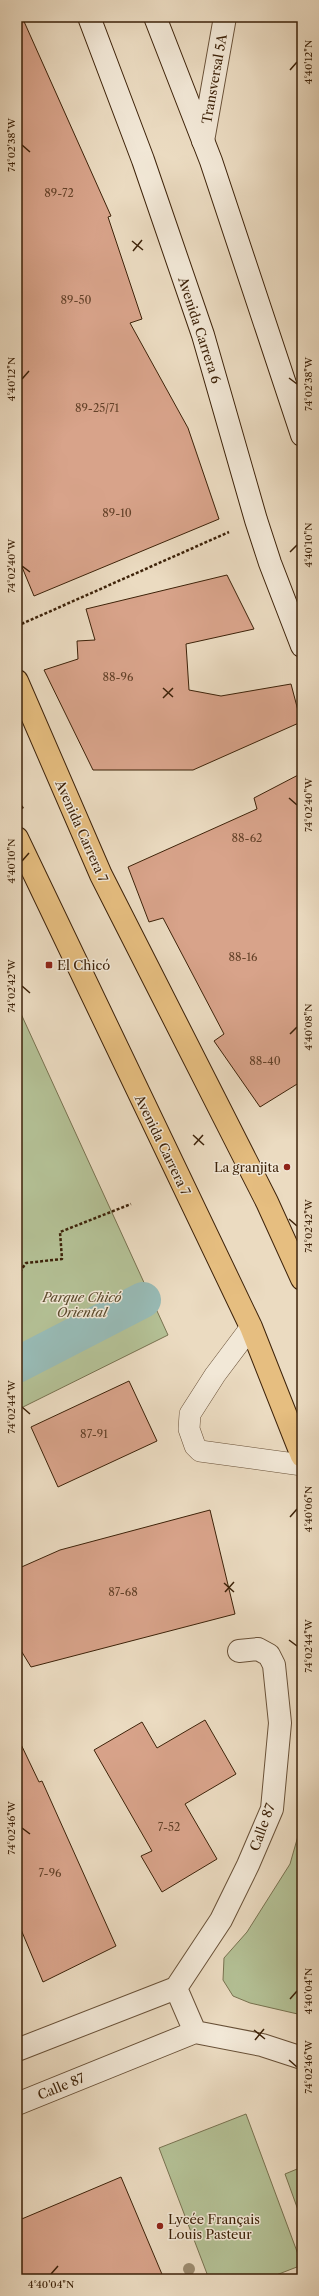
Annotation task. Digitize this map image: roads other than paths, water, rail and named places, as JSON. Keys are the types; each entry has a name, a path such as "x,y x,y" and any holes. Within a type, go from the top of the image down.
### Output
{"main road":[{"name":"Avenida Carrera 6","path":"89,17 143,160 203,335 256,520 270,563 302,646"},
{"path":"155,17 203,141 302,435"},
{"name":"Transversal 5A","path":"203,141 225,17"},
{"name":"Avenida Carrera 7","path":"17,681 101,875 268,1202 300,1271"},
{"name":"Avenida Carrera 7","path":"17,838 250,1327 302,1456"},
{"name":"Calle 87","path":"176,1988 222,1920 248,1865 272,1808 280,1723 274,1665 269,1655 258,1649 240,1651"},
{"path":"17,2050 176,1988 195,2032 262,2045 302,2058"},
{"name":"Calle 87","path":"17,2104 195,2032"}],"lane":[{"path":"250,1327 215,1375 190,1414 189,1429 195,1446 206,1452 302,1465"}],"waterway":[{"path":"17,1365 143,1300"}],"place":[{"name":"El Chicó","path":"49,965"},
{"name":"La granjita","path":"287,1167"},
{"name":"Lycée Français Louis Pasteur","path":"160,2226"}],"park label":[{"name":"Parque Chicó Oriental","path":"82,1304"}]}
